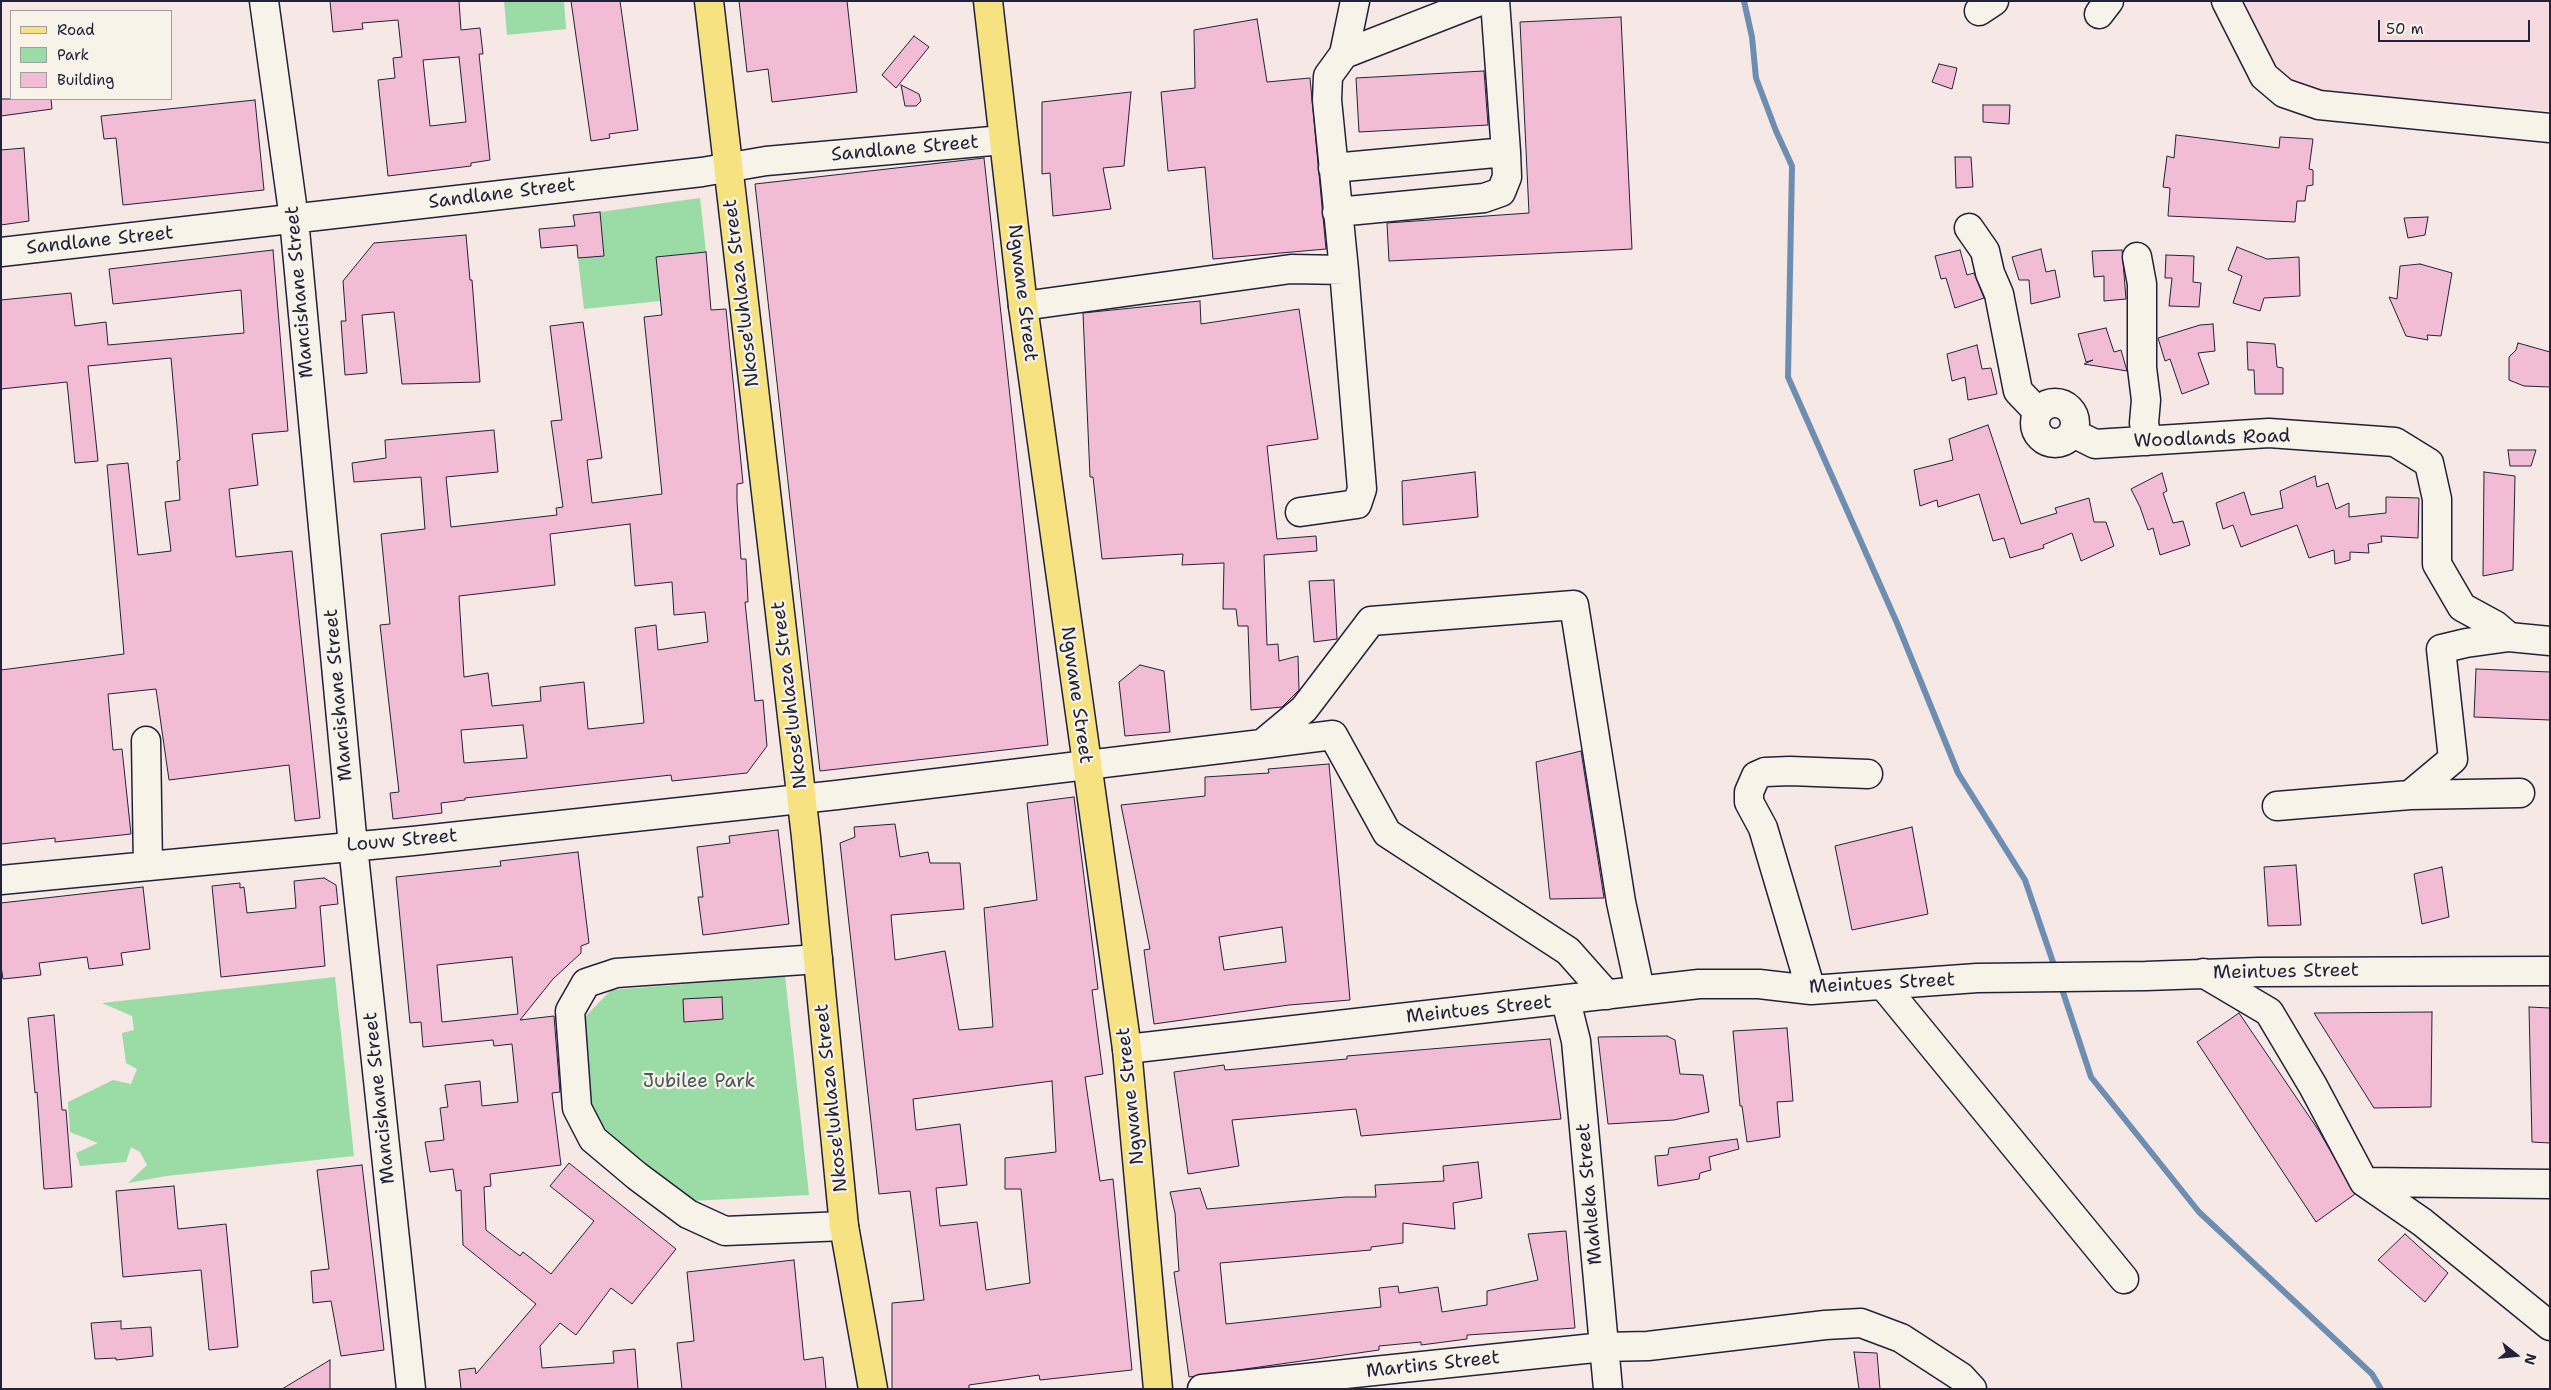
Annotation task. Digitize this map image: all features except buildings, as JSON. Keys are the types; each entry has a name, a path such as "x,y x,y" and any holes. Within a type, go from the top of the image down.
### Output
{"main road":[{"name":"Nkose'luhlaza Street","path":"709,1 802,799 844,1226 872,1389"},
{"name":"Ngwane Street","path":"988,1 1023,306 1086,767 1127,1049 1158,1389"}],"street":[{"name":"Mancishane Street","path":"264,1 294,219 352,846 411,1389"},
{"path":"1300,512 1357,504 1362,489 1344,270 1327,100 1328,76 1344,54 1355,1"},
{"path":"1344,54 1480,1"},
{"path":"1337,212 1484,198 1501,192 1507,177 1495,1"},
{"path":"2226,1 2264,76 2284,93 2319,105 2550,128"},
{"name":"Sandlane Street","path":"1,252 728,168 776,160 1004,140"},
{"path":"1333,168 1506,152"},
{"name":"Woodlands Road","path":"1969,228 1985,251 1990,273 1999,294 2018,391 2038,412 2046,405 2056,402 2066,405 2073,413 2076,423 2073,433 2095,444 2269,433 2395,442 2429,462 2437,499 2437,564 2452,590 2462,607 2495,625 2509,637"},
{"path":"2137,257 2142,284 2142,368 2146,400 2144,422 2148,441"},
{"path":"1023,306 1291,269 1344,270"},
{"path":"1262,744 1304,709 1371,622 1574,605 1621,902 1640,990"},
{"path":"2410,795 2453,759 2440,649 2509,637 2550,641"},
{"name":"Louw Street","path":"1,880 802,799 1086,767 1333,735 1387,833 1568,951 1607,995"},
{"path":"146,741 148,866"},
{"path":"1811,990 1763,828 1749,802 1748,792 1756,776 1765,772 1868,774"},
{"path":"2277,806 2410,795 2520,793"},
{"path":"818,959 616,973 586,982 570,1011 577,1108 593,1138 637,1176 688,1214 725,1231 844,1226"},
{"name":"Meintues Street","path":"1127,1049 1698,984 1759,984 1811,990 1977,978 2146,976 2203,973 2550,971"},
{"path":"2203,973 2269,1012 2313,1086 2364,1182 2422,1222 2550,1326"},
{"path":"1883,985 2124,1279"},
{"name":"Mahleka Street","path":"1566,1000 1576,1041 1608,1389"},
{"path":"2364,1182 2550,1184"},
{"name":"Martins Street","path":"1202,1389 1604,1348 1648,1346 1825,1325 1861,1324 1901,1338 1965,1385"}],"shaded area":[{"path":"2237,1 2550,1 2550,111 2310,90 2276,70"}],"green space":[{"path":"504,1 564,1 566,29 507,35"},
{"path":"700,198 706,252 657,257 660,301 584,309 578,258 604,255 600,212"},
{"name":"Jubilee Park","path":"785,976 809,1195 690,1201 590,1117 580,1022 611,990"},
{"path":"335,977 354,1156 166,1176 128,1183 147,1165 140,1152 131,1147 126,1162 80,1166 76,1153 98,1143 70,1132 68,1102 113,1080 131,1084 137,1069 126,1063 122,1033 134,1030 132,1016 102,1003"}],"waterway":[{"path":"1744,1 1752,37 1756,78 1776,131 1792,166 1788,377 1897,623 1958,773 2025,880 2056,971"},
{"path":"2060,983 2091,1077 2199,1212 2372,1374 2381,1389"}]}
